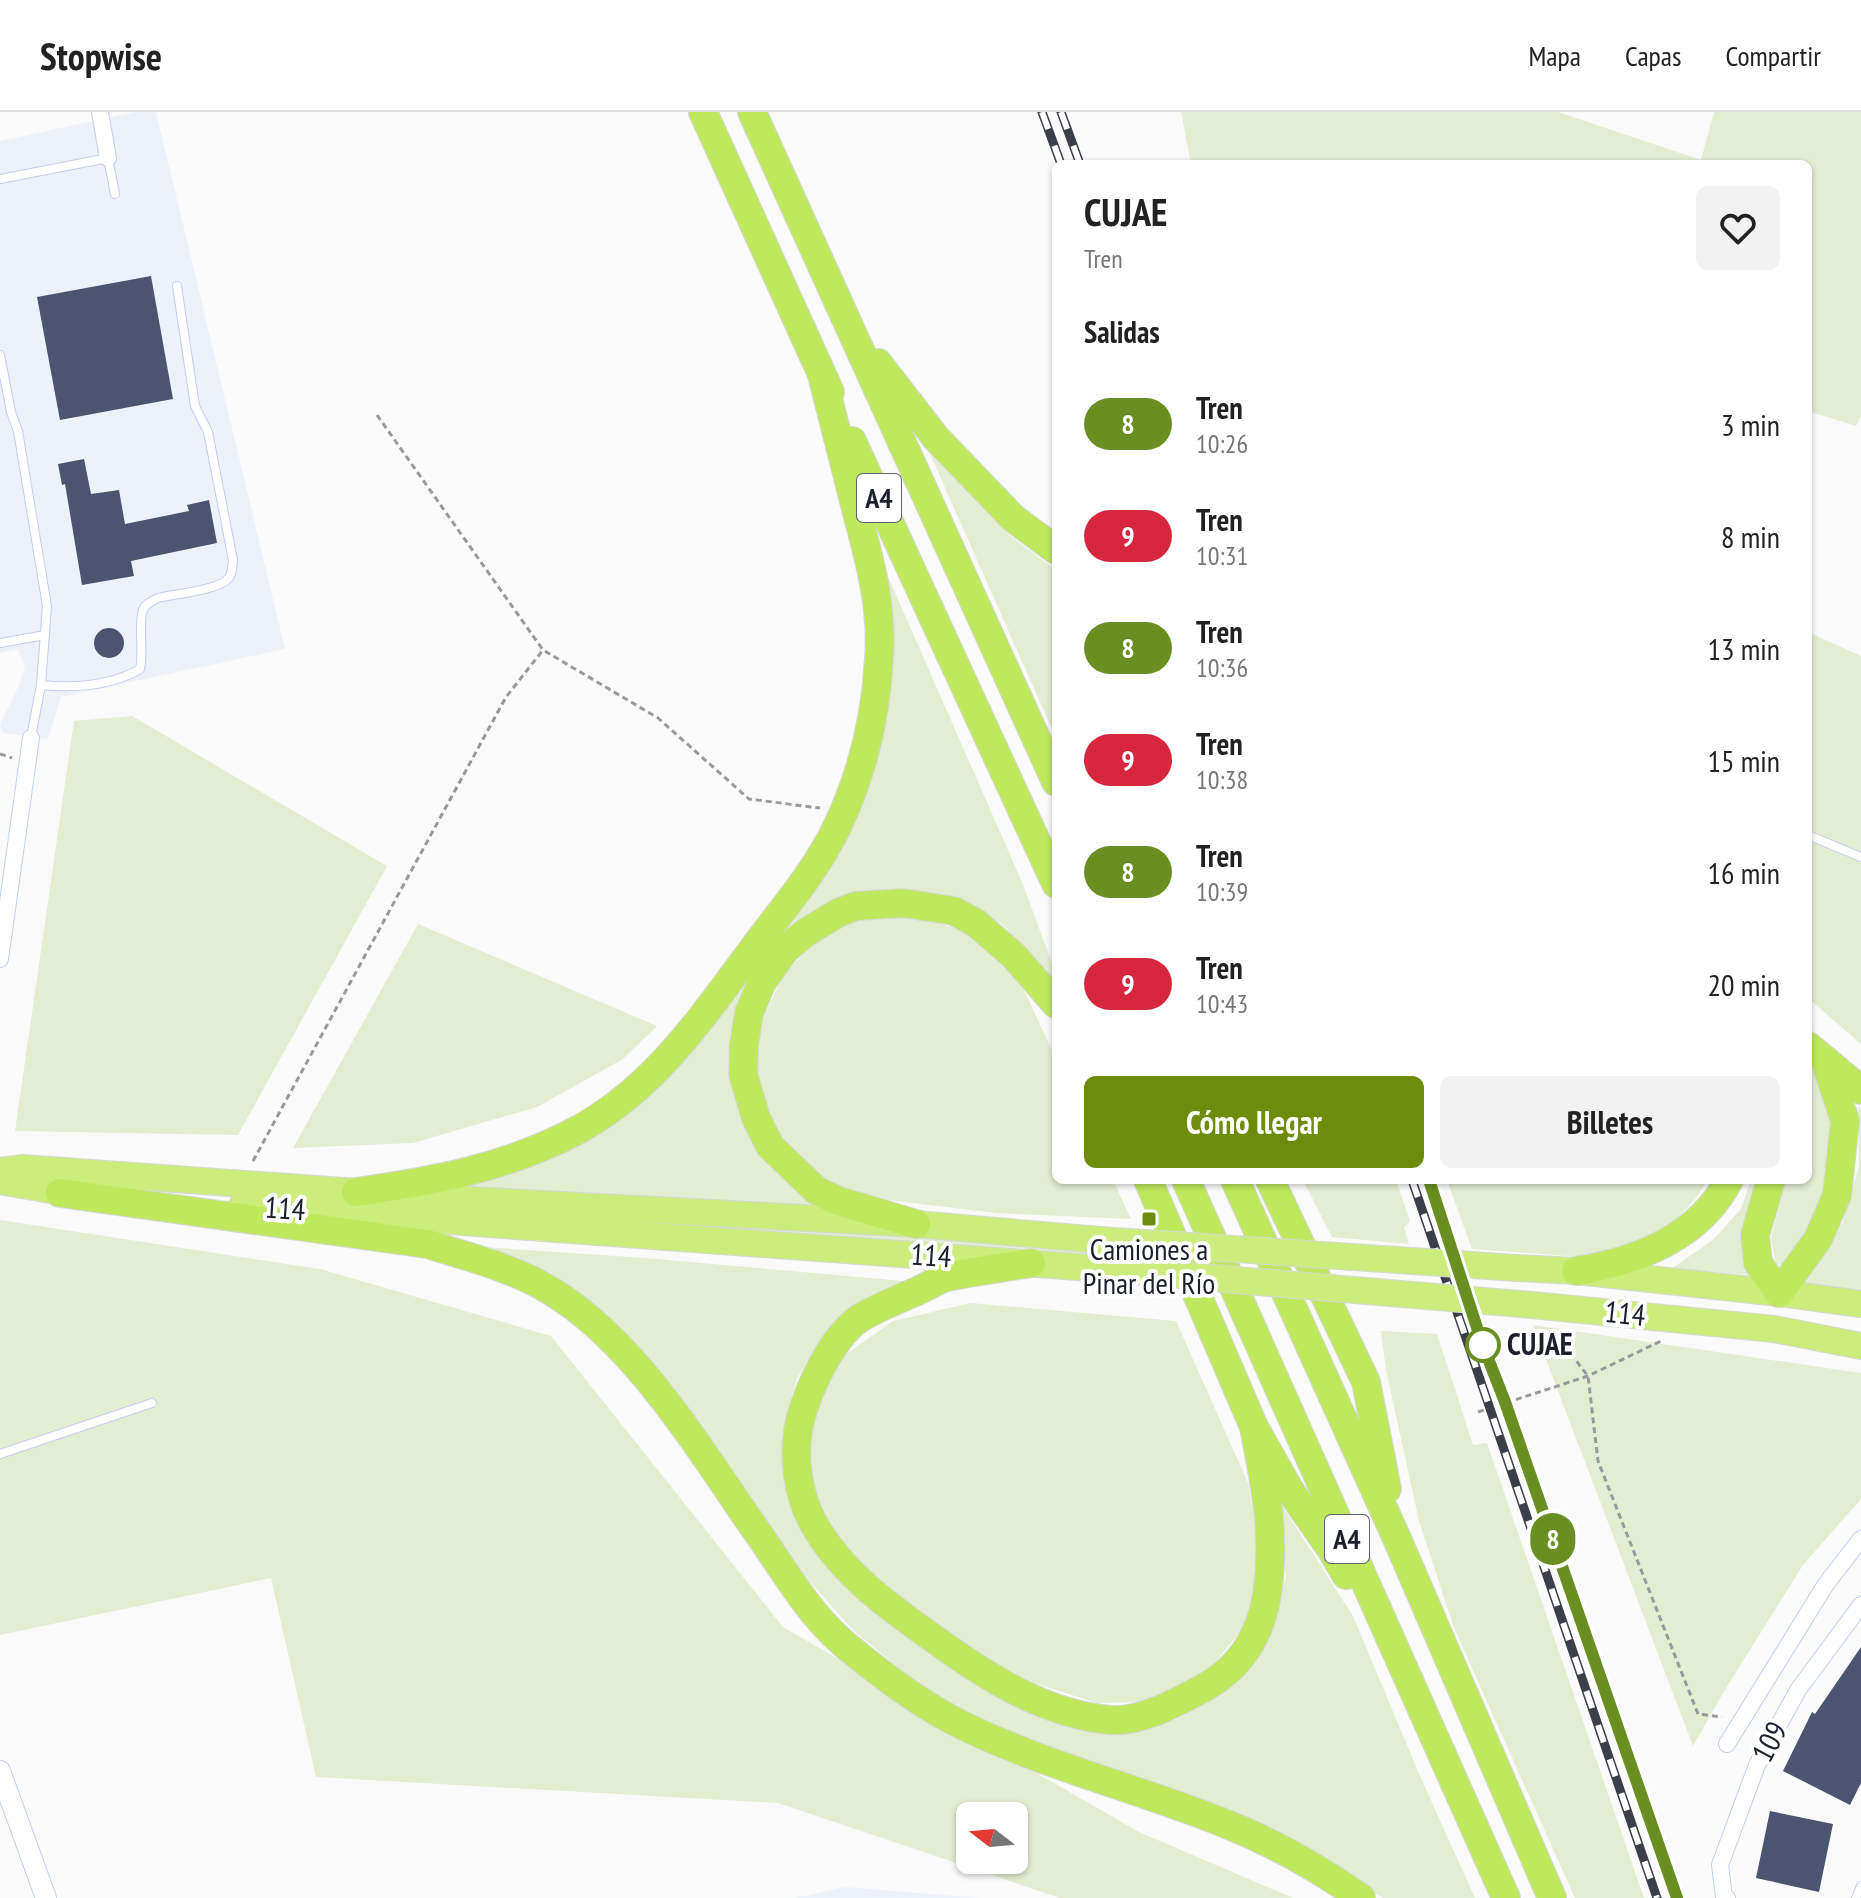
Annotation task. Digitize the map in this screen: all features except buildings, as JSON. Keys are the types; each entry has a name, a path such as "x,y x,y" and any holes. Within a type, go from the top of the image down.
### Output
{"highway":[{"name":"A4","path":"703,112 1052,875"},
{"name":"A4","path":"752,112 1052,773"},
{"path":"846,321 936,438 1013,518 1052,547"},
{"path":"356,1192 442,1179 497,1164 570,1134 606,1113 638,1088 687,1036 815,865 844,810 855,781 869,731 880,655 869,559 822,375"},
{"path":"916,1224 839,1201 817,1191 770,1146 756,1118 743,1074 747,1021 762,982 785,950 805,933 838,913 856,906 903,903 954,911 976,923 1005,947 1052,1000"},
{"path":"1816,1053 1861,1090"},
{"path":"1618,1313 1752,1309 1765,1306 1779,1293 1818,1239 1837,1195 1845,1121 1816,1053"},
{"name":"114","path":"0,1171 22,1168 356,1192 916,1224 1100,1240 1576,1271 1861,1304"},
{"name":"114","path":"0,1181 60,1193 1031,1263 1532,1305 1774,1329 1861,1346"},
{"path":"1150,1184 1254,1427 1289,1489 1331,1549 1422,1707"},
{"name":"A4","path":"1188,1184 1506,1898"},
{"name":"A4","path":"1237,1184 1398,1541 1552,1898"},
{"path":"1272,1184 1366,1382 1398,1541"},
{"path":"1576,1271 1611,1265 1648,1252 1689,1230 1716,1202 1727,1184"},
{"path":"1770,1184 1755,1235 1758,1263 1779,1293 1805,1317 1861,1336"},
{"path":"60,1193 427,1244 480,1260 535,1282 573,1305 607,1334 670,1409 808,1604 841,1641 882,1673 967,1728 1055,1764 1232,1826 1338,1882 1361,1898"},
{"path":"1031,1263 944,1278 857,1320 828,1354 805,1400 795,1442 800,1486 814,1526 841,1562 884,1603 964,1661 1016,1692 1062,1710 1114,1720 1166,1708 1209,1686 1233,1669 1249,1650 1259,1626 1267,1597 1272,1524 1254,1427"}],"street":[{"path":"100,112 108,158"},
{"path":"0,959 31,738"},
{"path":"1727,1744 1826,1584 1861,1539"},
{"name":"109","path":"1725,1898 1720,1865 1757,1765 1798,1690 1861,1605"},
{"path":"0,1771 46,1898"}],"lane":[{"path":"0,179 108,158 115,194"},
{"path":"41,685 82,686 127,676 140,669 143,610 149,602 216,586 227,580 231,573 233,560 208,432 195,406 177,286"},
{"path":"0,355 11,412 18,431 47,606 41,685 31,738"},
{"path":"0,414 11,412"},
{"path":"0,643 45,635"},
{"path":"1812,837 1861,857"},
{"path":"0,1454 152,1403"},
{"path":"1856,1898 1861,1886"}],"path":[{"path":"377,415 543,650 658,718 749,799 784,806 844,810"},
{"path":"241,1183 506,697 543,650"},
{"path":"1532,1305 1588,1376 1598,1461 1698,1714 1742,1719"},
{"path":"1478,1412 1588,1376 1700,1322"}],"shaded area":[{"path":"136,112 156,112 285,649 61,697 48,739 3,733 0,725 25,667 18,649 0,653 0,141"},
{"path":"845,1887 981,1898 795,1898"}],"green space":[{"path":"1181,112 1558,112 1701,160 1190,160"},
{"path":"1714,112 1861,112 1861,416 1856,426 1812,412 1812,160 1701,160"},
{"path":"930,454 1013,538 1052,567 1052,729"},
{"path":"882,563 1022,882 1052,963 1052,980 1001,923 950,900 792,927 731,1064 818,1205 454,1188 606,1126 839,847"},
{"path":"1812,634 1861,656 1861,1044 1812,1001"},
{"path":"132,716 387,866 238,1135 15,1131 74,721"},
{"path":"916,914 969,934 1021,984 1052,1050 1052,1184 1115,1184 1131,1219 996,1213 854,1196 812,1174 777,1133 758,1087 754,1054 765,1014 784,974 824,933 860,919"},
{"path":"418,924 657,1026 623,1059 537,1107 413,1143 293,1148"},
{"path":"1812,1066 1826,1091 1830,1112 1831,1158 1824,1199 1814,1223 1777,1270 1771,1238 1785,1184 1812,1184"},
{"path":"1858,1107 1861,1110 1861,1292 1803,1284 1843,1222 1859,1166"},
{"path":"50,1175 1097,1249 1095,1261 49,1184"},
{"path":"1305,1184 1397,1184 1410,1221 1404,1227 1409,1244 1332,1237"},
{"path":"1448,1184 1705,1184 1697,1197 1667,1229 1625,1245 1580,1257 1472,1249"},
{"path":"1750,1184 1762,1184 1753,1275 1671,1269 1713,1240 1741,1209"},
{"path":"0,1220 320,1269 551,1336 783,1627 1139,1832 1293,1898 1060,1898 989,1874 1028,1874 1028,1802 956,1802 956,1863 778,1803 316,1777 271,1578 0,1635"},
{"path":"483,1247 926,1283 868,1304 819,1343 796,1380 782,1435 787,1498 814,1543 862,1597 1115,1730 1178,1719 1237,1683 1270,1634 1286,1577 1274,1493 1353,1616 1475,1898 1383,1898 1271,1832 1028,1740 958,1709 914,1681 853,1630 794,1564 621,1329"},
{"path":"971,1303 1176,1321 1248,1483 1260,1552 1245,1626 1208,1671 1148,1702 1097,1703 1008,1675 862,1568 831,1527 809,1477 812,1417 838,1360 893,1321"},
{"path":"1533,1325 1861,1373 1861,1499 1803,1565 1693,1746"},
{"path":"1381,1331 1437,1334 1473,1445 1487,1443 1644,1898 1575,1898 1454,1628 1419,1521 1386,1370"}],"railway":[{"path":"1042,112 1060,160"},
{"path":"1061,112 1079,160"},
{"path":"1413,1184 1657,1898"},
{"path":"1430,1184 1677,1898"}],"train":[{"name":"8","path":"1430,1184 1482,1343 1677,1898"}],"place":[{"name":"Camiones a Pinar del Río","path":"1149,1219"},
{"name":"CUJAE","path":"1483,1345"}]}
